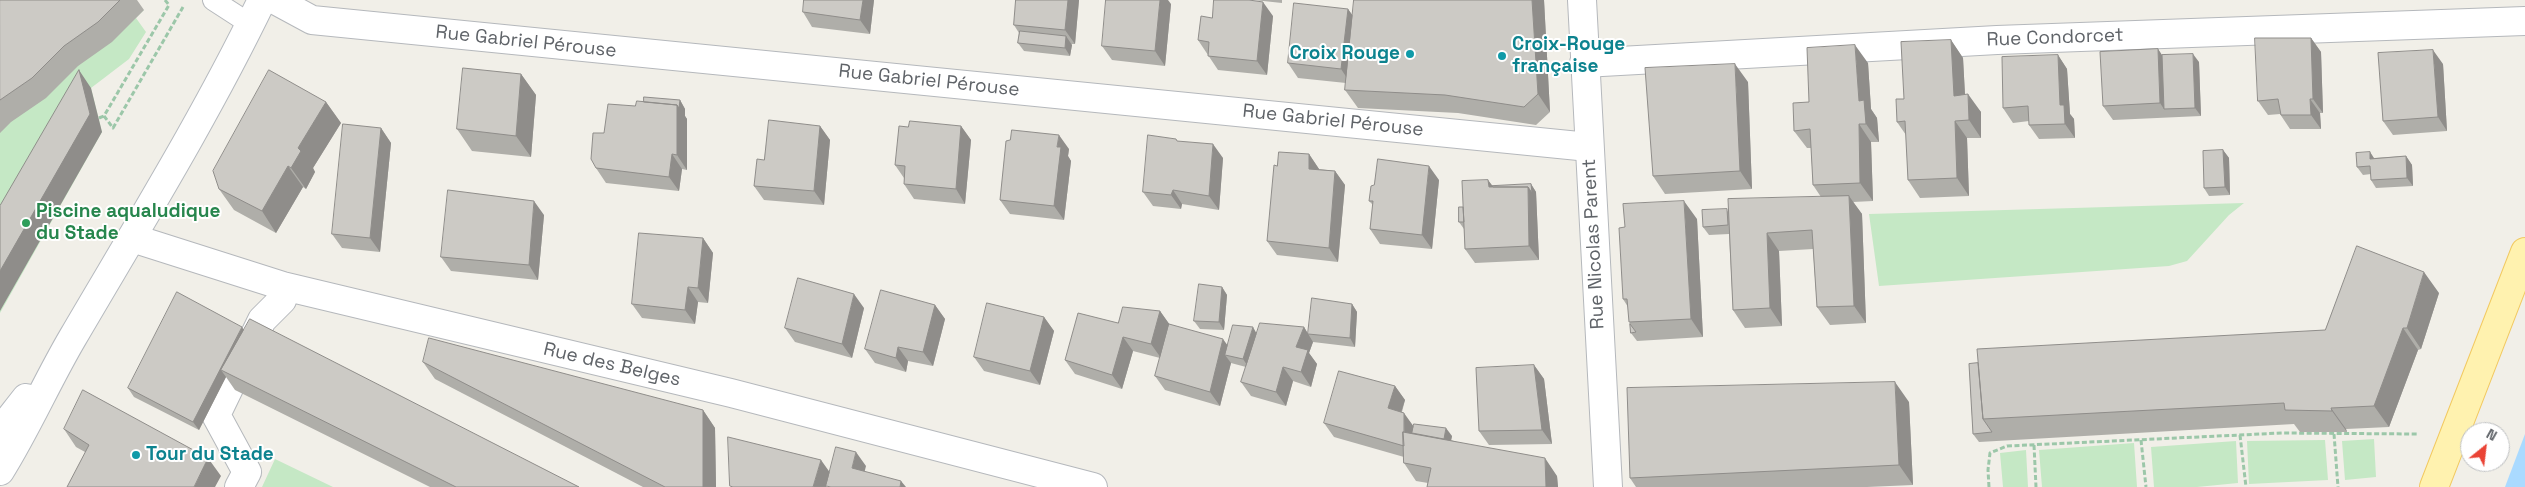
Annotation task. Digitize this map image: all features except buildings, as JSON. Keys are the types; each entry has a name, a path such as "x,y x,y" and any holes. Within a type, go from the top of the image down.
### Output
{"main road":[{"path":"2434,487 2525,252"}],"street":[{"name":"Rue Gabriel Pérouse","path":"275,0 312,20 1589,147"},
{"name":"Rue Nicolas Parent","path":"1582,0 1608,487"},
{"path":"0,471 72,339 132,238 256,12"},
{"name":"Rue Condorcet","path":"1584,64 1996,40 2525,21"},
{"name":"Rue des Belges","path":"132,238 283,286 731,393 1093,487"},
{"path":"239,487 247,472 216,415 262,320 282,300"},
{"path":"0,430 72,339"}],"lane":[{"path":"212,0 256,12"}],"path":[{"path":"99,118 104,116 169,5 165,0"},
{"path":"104,116 114,128 180,12"},
{"path":"2334,434 2338,487"},
{"path":"1989,487 1990,453 2007,446 2240,435 2454,434"},
{"path":"2240,435 2246,487"},
{"path":"2140,440 2146,487"},
{"path":"2034,445 2036,487"}],"green space":[{"name":"Piscine aqualudique du Stade","path":"0,0 144,10 136,18 146,32 129,59 91,88 102,132 0,313"},
{"path":"2244,203 2229,215 2187,261 2169,266 1879,286 1869,214"},
{"path":"2374,439 2376,477 2345,480 2342,441"},
{"path":"2325,440 2328,480 2249,484 2247,441"},
{"path":"2236,441 2238,483 2197,487 2154,487 2151,447"},
{"path":"2134,443 2137,487 2042,487 2039,450"},
{"path":"2026,450 2028,487 2003,487 2000,453"},
{"path":"275,459 333,487 262,487"}],"water":[{"path":"2525,434 2525,487 2505,487"}],"place":[{"name":"Croix Rouge","path":"1410,54"},
{"name":"Croix-Rouge française","path":"1502,56"},
{"name":"Piscine aqualudique du Stade","path":"26,223"},
{"name":"Tour du Stade","path":"136,455"}]}
